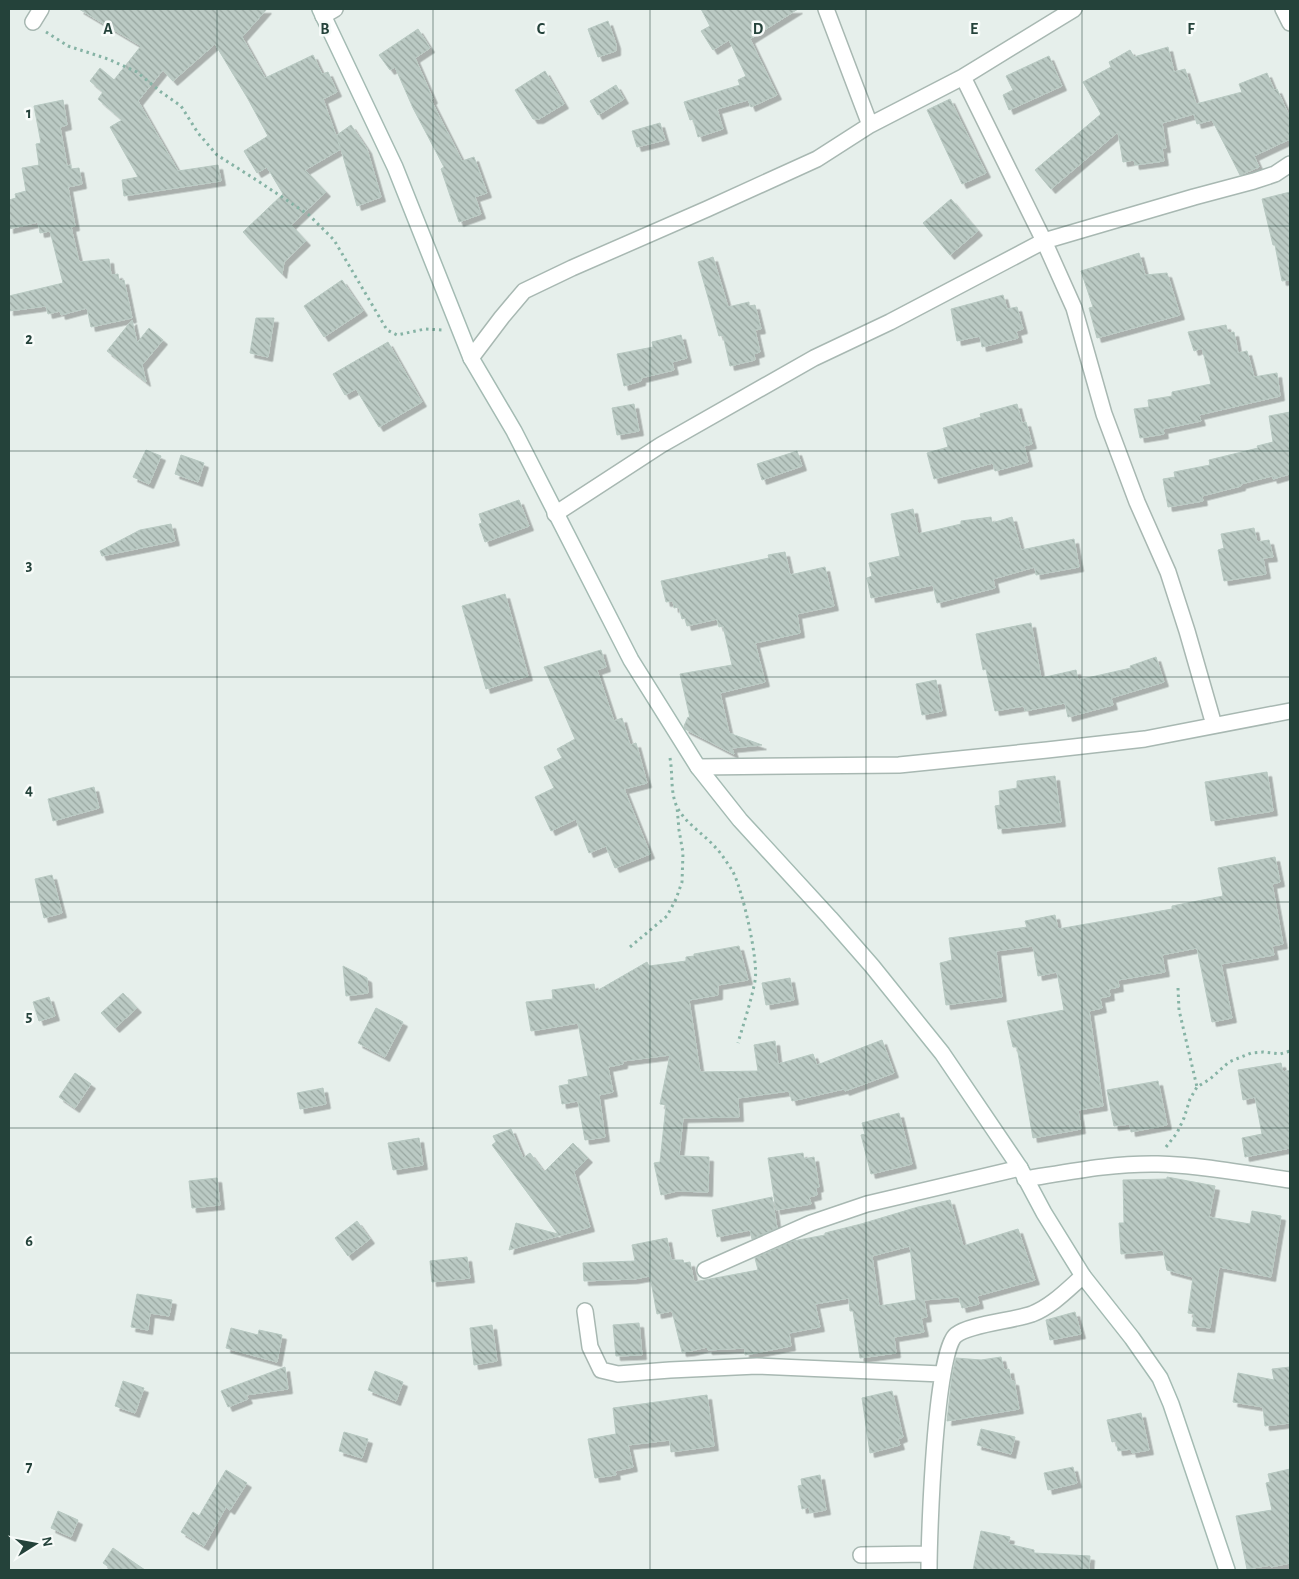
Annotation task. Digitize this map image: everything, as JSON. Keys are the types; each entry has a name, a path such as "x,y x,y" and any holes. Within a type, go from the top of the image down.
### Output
{"street":[{"path":"33,22 41,9"},
{"path":"826,9 870,125"},
{"path":"472,358 524,291 817,159 870,125 963,77 1074,9"},
{"path":"1283,9 1290,23"},
{"path":"326,11 395,167 472,358 514,431 631,660 698,767 740,820 872,966 942,1053 1023,1174 1044,1213 1083,1276 1132,1338 1160,1378 1174,1413 1227,1570"},
{"path":"963,77 1044,241 1074,308 1104,414 1137,502 1168,572 1188,630 1214,725"},
{"path":"555,514 660,445 806,363 890,322 1044,241 1254,181 1275,174 1290,164"},
{"path":"698,767 899,765 1145,739 1290,711"},
{"path":"705,1270 811,1223 867,1204 1023,1174 1155,1164 1191,1166 1290,1180"},
{"path":"928,1570 930,1498 942,1374 948,1346 954,1336 964,1330 1033,1314 1054,1302 1083,1276"},
{"path":"585,1311 590,1347 600,1370 618,1374 757,1366 942,1374"},
{"path":"861,1555 929,1554"}],"path":[{"path":"33,22 46,33 68,46 108,59 137,72 181,106 198,133 217,155 309,215 334,240 387,330 397,335 425,329 461,332"},
{"path":"630,947 667,916 682,882 683,853 677,807 673,793 669,750 672,726"},
{"path":"677,807 687,821 716,848 732,871 743,904 754,953 756,979 738,1043"},
{"path":"1178,988 1179,1010 1197,1087"},
{"path":"1155,1164 1177,1133 1190,1099 1197,1087 1210,1079 1229,1062 1238,1058 1251,1053 1280,1054 1290,1051"}],"building":[{"path":"79,9 267,9 242,37 265,78 313,55 322,74 328,72 337,92 323,99 340,147 337,135 351,125 367,149 381,197 357,206 341,149 305,170 326,192 291,225 306,241 284,262 282,274 243,232 283,194 267,167 257,173 244,151 268,136 215,44 173,81 163,70 138,101 178,171 218,165 221,181 124,196 122,180 138,177 110,127 122,120 98,99 103,92 90,81 100,68 114,80 141,46"},
{"path":"701,9 798,9 750,39 777,95 751,107 748,100 717,109 723,129 698,137 693,119 690,120 684,102 740,85 738,80 746,76 729,40 713,50 701,31 710,26"},
{"path":"608,21 616,44 616,51 598,57 588,29"},
{"path":"418,29 430,48 415,58 433,99 431,100 462,161 474,157 487,193 475,197 481,214 459,222 441,169 444,167 413,108 395,67 390,70 379,55"},
{"path":"1168,47 1174,72 1185,69 1196,104 1242,92 1239,84 1267,73 1274,90 1277,89 1290,118 1290,139 1254,156 1259,167 1240,175 1212,120 1197,124 1194,114 1162,123 1166,148 1162,148 1164,161 1135,165 1134,160 1123,162 1118,132 1051,189 1035,170 1101,114 1083,82 1111,67 1109,62 1130,50 1134,57"},
{"path":"1049,56 1062,86 1009,110 1003,95 1013,90 1006,76"},
{"path":"545,71 564,104 539,119 533,119 515,90"},
{"path":"616,85 624,99 598,115 590,101"},
{"path":"950,99 986,173 962,184 927,110"},
{"path":"63,100 67,125 60,127 67,166 71,165 71,169 79,168 82,184 68,187 75,226 71,227 79,262 109,259 111,275 118,274 119,281 124,280 132,318 91,327 87,308 61,315 60,311 48,314 46,306 9,311 9,296 63,283 50,231 40,233 38,222 9,229 9,200 16,198 15,194 26,191 22,168 39,165 36,144 41,143 34,106"},
{"path":"660,123 665,140 637,147 632,131"},
{"path":"1290,192 1290,280 1282,281 1275,245 1273,245 1262,199"},
{"path":"951,199 978,231 950,255 923,223"},
{"path":"1139,253 1145,275 1167,273 1180,315 1097,338 1089,308 1093,307 1081,271"},
{"path":"713,257 728,307 749,302 749,306 755,305 761,329 755,330 760,352 754,354 755,360 730,366 723,335 719,336 698,262"},
{"path":"342,280 363,311 324,337 304,306"},
{"path":"1003,295 1007,309 1017,307 1023,329 1016,331 1018,338 982,347 980,336 957,341 951,309"},
{"path":"256,318 274,318 268,357 250,353"},
{"path":"132,320 137,343 149,328 163,340 142,365 146,382 107,351"},
{"path":"1226,325 1228,333 1234,332 1238,353 1247,351 1254,377 1277,373 1280,396 1199,415 1201,421 1163,429 1164,434 1140,438 1134,409 1149,407 1148,400 1172,396 1172,392 1211,384 1202,348 1194,351 1188,332"},
{"path":"681,335 687,358 672,362 674,370 641,378 641,381 624,386 617,354 653,347 652,342"},
{"path":"388,342 422,402 379,427 356,389 345,395 333,374"},
{"path":"634,404 639,431 617,435 612,408"},
{"path":"1017,404 1022,423 1026,422 1032,444 1024,446 1028,462 995,471 993,463 934,479 927,453 948,447 943,428 981,417 980,414"},
{"path":"1290,412 1290,474 1273,479 1272,476 1202,496 1203,501 1168,507 1163,479 1175,477 1174,472 1210,465 1209,460 1258,448 1257,446 1273,442 1269,416"},
{"path":"146,450 161,456 149,484 133,477"},
{"path":"797,451 802,466 762,480 757,464"},
{"path":"181,455 204,463 198,482 175,474"},
{"path":"519,500 529,526 485,542 479,524 482,523 479,514"},
{"path":"913,509 918,534 961,524 961,521 991,517 992,523 1012,517 1021,550 1074,539 1079,567 1036,575 1035,567 993,579 995,588 937,603 933,585 871,598 867,578 872,576 869,563 900,556 891,514"},
{"path":"171,524 175,541 102,556 100,551 140,530"},
{"path":"1254,528 1257,542 1269,540 1273,557 1263,558 1266,574 1224,581 1218,550 1224,548 1221,534"},
{"path":"785,552 790,575 825,567 834,606 797,614 800,633 755,643 765,682 720,693 729,733 762,745 732,748 734,754 685,729 684,726 688,717 690,718 680,674 732,665 723,626 719,627 717,619 687,626 685,618 682,619 679,607 674,608 673,601 666,602 661,581 769,558 768,555"},
{"path":"505,594 528,676 486,689 462,606"},
{"path":"1031,623 1041,678 1076,670 1078,680 1131,668 1130,666 1156,657 1164,682 1111,698 1113,705 1068,717 1065,703 1025,711 1024,706 995,711 986,669 983,670 976,634"},
{"path":"601,650 606,667 597,670 614,721 622,718 630,745 636,743 647,783 624,789 650,854 615,868 606,846 589,853 576,819 551,831 535,797 554,788 544,767 562,758 557,749 575,739 544,667"},
{"path":"936,680 942,711 922,715 916,684"},
{"path":"1267,772 1273,811 1211,821 1205,782"},
{"path":"1055,776 1061,822 998,829 995,806 1000,805 999,791 1017,788 1017,781"},
{"path":"94,787 99,808 53,821 48,799"},
{"path":"1275,857 1280,882 1272,884 1283,944 1272,946 1274,955 1221,964 1232,1018 1212,1022 1197,948 1162,955 1165,972 1118,980 1119,987 1109,989 1110,996 1100,998 1102,1008 1089,1011 1103,1106 1078,1110 1081,1129 1033,1138 1017,1047 1013,1047 1007,1021 1064,1010 1057,972 1038,976 1033,946 996,951 1002,997 946,1005 940,963 952,960 949,938 1027,927 1025,921 1055,915 1058,929 1172,909 1172,906 1223,896 1218,868"},
{"path":"52,875 62,913 44,918 35,879"},
{"path":"739,946 748,980 718,985 718,995 689,1000 700,1072 758,1071 754,1045 775,1041 778,1064 813,1054 817,1065 882,1040 894,1073 845,1091 844,1089 792,1101 789,1091 738,1098 739,1117 683,1118 679,1156 709,1157 708,1192 677,1191 661,1195 654,1163 660,1162 666,1105 660,1104 670,1055 623,1061 623,1064 608,1067 613,1092 599,1095 605,1137 585,1140 578,1101 562,1104 559,1086 569,1084 568,1080 588,1076 578,1023 531,1031 526,1002 553,999 552,990 594,984 595,992 647,962 649,966 686,961 686,957 694,956 694,954"},
{"path":"343,966 367,978 368,993 346,996"},
{"path":"790,978 794,1000 766,1005 762,983"},
{"path":"123,993 137,1008 115,1028 101,1013"},
{"path":"49,997 55,1016 39,1021 33,1002"},
{"path":"376,1008 403,1022 385,1057 358,1043"},
{"path":"1281,1063 1283,1072 1290,1070 1290,1148 1245,1157 1242,1138 1262,1134 1255,1097 1243,1100 1238,1070"},
{"path":"75,1073 91,1084 75,1108 59,1097"},
{"path":"1158,1081 1167,1125 1131,1132 1130,1124 1114,1126 1107,1090"},
{"path":"323,1088 326,1104 300,1109 297,1093"},
{"path":"899,1113 912,1164 871,1174 861,1135 865,1134 862,1123"},
{"path":"511,1129 523,1158 530,1153 544,1172 573,1143 588,1158 574,1172 590,1227 509,1250 516,1223 558,1234 492,1145 496,1142 493,1136"},
{"path":"419,1138 423,1165 393,1170 388,1143"},
{"path":"803,1153 804,1159 814,1157 819,1187 816,1188 817,1195 809,1197 811,1204 776,1210 768,1158"},
{"path":"1167,1177 1215,1186 1209,1217 1250,1224 1252,1211 1281,1216 1271,1277 1219,1267 1210,1328 1192,1326 1194,1314 1188,1313 1193,1277 1167,1270 1163,1250 1121,1254 1119,1223 1124,1223 1123,1180 1167,1179"},
{"path":"217,1178 220,1205 192,1208 189,1181"},
{"path":"772,1197 777,1228 752,1239 750,1230 717,1237 712,1210"},
{"path":"950,1200 963,1246 1018,1229 1035,1280 977,1296 979,1304 962,1308 959,1297 924,1300 927,1317 921,1318 924,1332 894,1337 896,1353 860,1358 853,1311 850,1311 849,1298 815,1304 820,1327 789,1333 791,1346 745,1355 745,1348 708,1350 707,1347 682,1352 672,1311 657,1314 650,1276 634,1279 584,1281 583,1263 635,1261 632,1245 667,1238 671,1260 683,1260 684,1263 690,1262 694,1282 758,1270 755,1258 793,1241 825,1235 825,1233","holes":["910,1246 916,1300 879,1306 872,1256"]},
{"path":"357,1221 370,1239 348,1256 335,1238"},
{"path":"467,1257 470,1278 432,1282 430,1261"},
{"path":"137,1294 172,1300 169,1316 150,1313 148,1330 131,1327"},
{"path":"1075,1312 1081,1334 1050,1340 1046,1320"},
{"path":"639,1323 642,1355 616,1356 613,1325"},
{"path":"492,1325 497,1361 474,1365 470,1328"},
{"path":"231,1328 258,1335 259,1330 282,1335 277,1362 226,1348"},
{"path":"1001,1357 1004,1370 1009,1369 1011,1381 1014,1381 1019,1409 947,1421 952,1375 956,1358 981,1360"},
{"path":"285,1367 288,1389 246,1395 248,1399 228,1407 221,1391"},
{"path":"1290,1367 1290,1423 1265,1426 1263,1407 1233,1402 1238,1373 1274,1380 1272,1369"},
{"path":"375,1371 403,1382 396,1401 368,1390"},
{"path":"123,1381 144,1388 135,1413 115,1406"},
{"path":"892,1391 903,1437 898,1439 900,1445 870,1453 862,1398"},
{"path":"707,1395 714,1446 671,1452 670,1440 628,1445 633,1467 615,1471 616,1475 595,1478 588,1439 616,1434 613,1408"},
{"path":"1141,1413 1149,1450 1132,1453 1131,1449 1118,1451 1116,1441 1112,1442 1107,1420"},
{"path":"981,1429 1015,1437 1011,1454 977,1445"},
{"path":"344,1432 368,1439 362,1458 339,1451"},
{"path":"1073,1467 1077,1483 1048,1490 1044,1473"},
{"path":"1290,1469 1290,1563 1247,1569 1236,1516 1272,1510 1266,1483 1270,1482 1268,1474"},
{"path":"226,1470 247,1483 230,1510 226,1507 204,1546 181,1532 193,1512 199,1516"},
{"path":"820,1475 826,1510 810,1513 809,1507 802,1509 798,1486 802,1485 801,1479"},
{"path":"58,1511 78,1520 71,1537 51,1528"},
{"path":"981,1531 1010,1537 1008,1544 1034,1550 1034,1553 1090,1556 1089,1570 973,1570"},
{"path":"113,1548 145,1570 113,1570 103,1563"}]}
